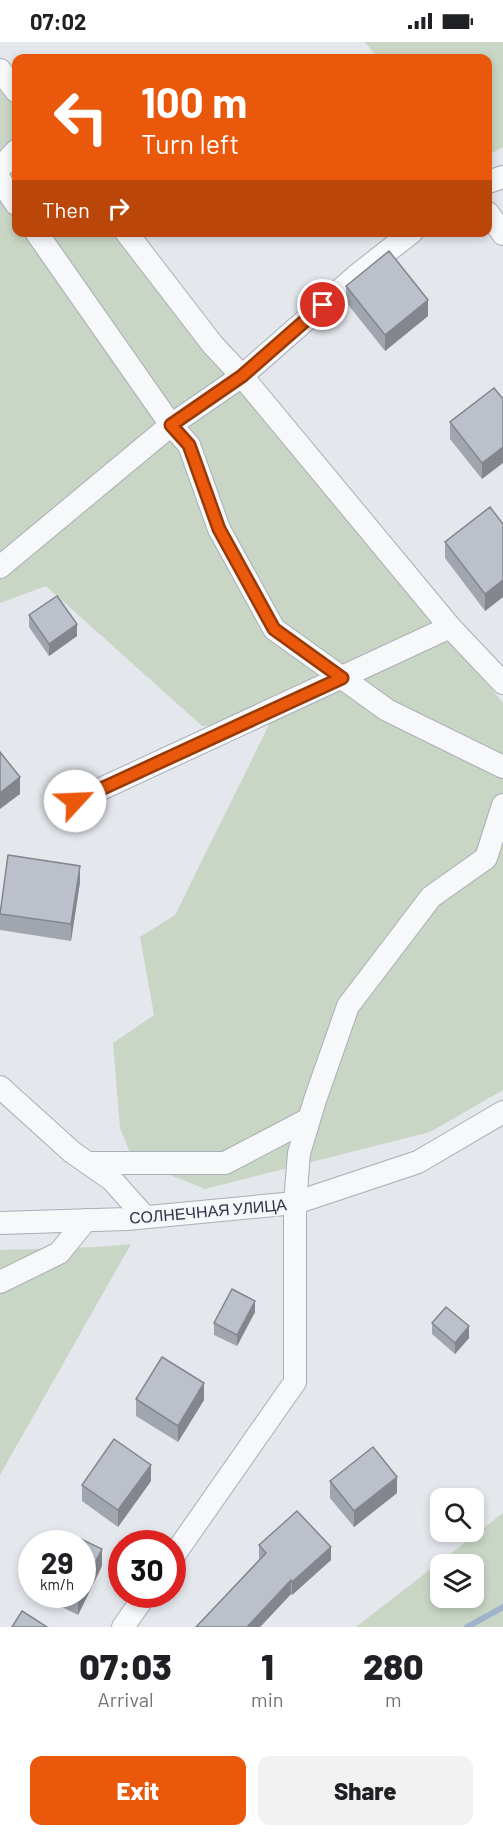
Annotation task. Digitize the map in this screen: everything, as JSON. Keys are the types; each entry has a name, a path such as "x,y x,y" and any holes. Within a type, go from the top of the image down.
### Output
{"street":[{"path":"0,70 12,86"},
{"path":"0,168 12,154"},
{"path":"0,180 12,198"},
{"path":"492,219 503,234"},
{"path":"39,237 171,425 189,445 219,529 274,629 387,710 503,767"},
{"path":"130,237 213,345 242,376 450,627 503,683"},
{"path":"0,567 171,425 242,376 356,276 406,237"},
{"path":"75,801 450,627"},
{"path":"186,1538 295,1382 295,1203 299,1153 348,1006 431,897 486,858 503,805"},
{"path":"0,1087 72,1152 112,1180 145,1217"},
{"name":"СОЛНЕЧНАЯ УЛИЦА","path":"0,1223 145,1217 295,1203 418,1162 503,1112"},
{"path":"88,1163 225,1163 309,1119"},
{"path":"0,1282 59,1253 86,1220"},
{"path":"123,1627 136,1608"}],"green space":[{"path":"365,42 503,42 503,147 492,153 492,54 375,54"},
{"path":"0,77 12,93 12,237 126,237 503,703 503,1090 430,1132 205,1189 133,1160 120,1128 113,1043 154,1015 140,937 175,915 269,725 202,726 46,586 0,603"},
{"path":"131,1244 0,1475 0,1250"},
{"path":"503,1513 503,1627 356,1627 430,1570 430,1608 484,1608 484,1554 450,1554 466,1542 484,1542 484,1528"}],"building":[{"path":"389,251 428,300 385,335 346,286"},
{"path":"494,388 503,399 503,447 482,463 450,422"},
{"path":"490,507 503,524 503,580 485,594 445,542"},
{"path":"57,596 77,624 49,644 29,615"},
{"path":"0,752 20,777 0,793"},
{"path":"8,855 80,866 71,924 0,914"},
{"path":"232,1289 255,1301 237,1335 214,1323"},
{"path":"446,1307 469,1326 455,1343 432,1323"},
{"path":"162,1357 204,1383 178,1426 136,1399"},
{"path":"114,1439 151,1465 118,1510 82,1485"},
{"path":"373,1447 397,1477 354,1511 330,1481"},
{"path":"297,1511 331,1547 292,1582 291,1580 247,1627 196,1627 266,1553 259,1545"},
{"path":"96,1546 102,1549 96,1561"},
{"path":"22,1611 47,1627 12,1627"}],"waterway":[{"path":"467,1627 503,1607"}],"route":[{"path":"75,801 342,678 274,629 219,529 189,445 171,425 242,376 323,305"}]}
